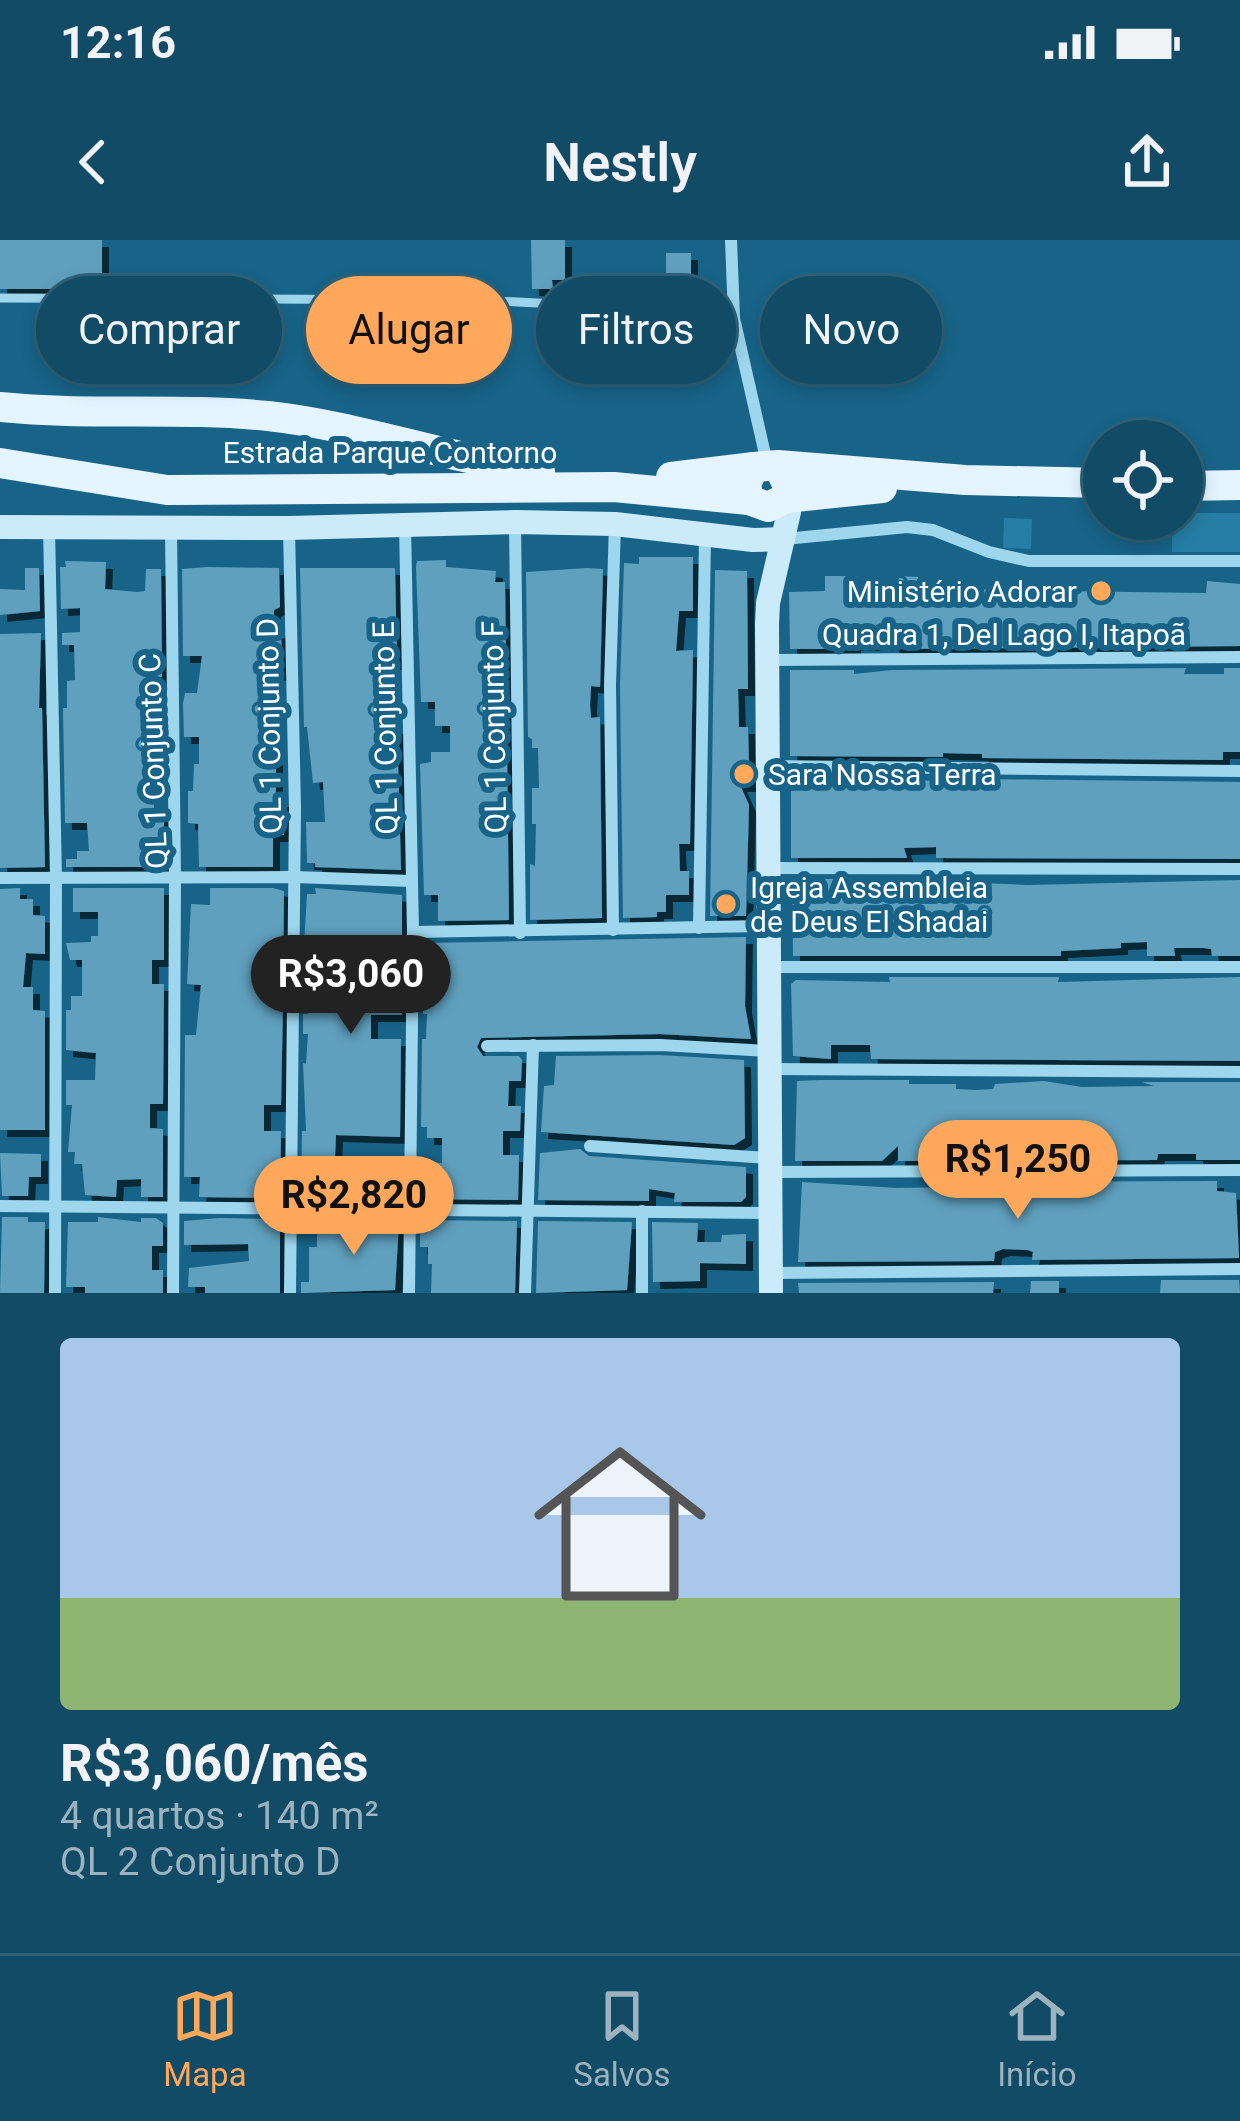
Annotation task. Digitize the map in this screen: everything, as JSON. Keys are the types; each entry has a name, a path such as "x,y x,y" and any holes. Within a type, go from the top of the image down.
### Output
{"main road":[{"path":"0,407 269,416 360,431 430,452 546,472 599,487"},
{"name":"Estrada Parque Contorno","path":"0,463 167,490 599,487 749,500"},
{"name":"Estrada Parque Contorno","path":"599,487 766,466 965,481 1083,483"},
{"path":"766,466 788,487 786,498 768,507 749,500 746,484 766,466"},
{"name":"Estrada Parque Contorno","path":"786,498 965,481"},
{"path":"1203,486 1240,485"}],"street":[{"path":"731,240 732,276"},
{"path":"736,328 766,466"},
{"path":"786,498 789,512 768,603 771,1283 1240,1270"},
{"path":"749,500 768,603"},
{"path":"0,527 289,528 515,522 615,524 754,540 907,527 933,530 989,552 1029,561 1240,561"},
{"name":"QL 1 Conjunto F","path":"515,522 520,933"},
{"name":"QL 1 Conjunto E","path":"405,524 413,932 409,1293"},
{"path":"614,930 610,685 615,524"},
{"path":"49,526 56,879 55,1293"},
{"name":"QL 1 Conjunto C","path":"171,527 175,879 294,878"},
{"name":"QL 1 Conjunto D","path":"289,528 294,878 412,881"},
{"path":"699,928 705,536"},
{"name":"Quadra 1, Del Lago I, Itapoã","path":"767,660 1240,657"},
{"path":"767,766 1240,771"},
{"path":"768,868 1240,869"},
{"path":"0,878 175,879 173,1293"},
{"path":"290,1293 294,878"},
{"path":"413,932 769,926"},
{"path":"768,967 1240,967"},
{"path":"525,1293 533,1045"},
{"path":"487,1046 660,1045 769,1060 1240,1072"},
{"path":"590,1146 769,1165 1240,1170"},
{"path":"0,1206 770,1213"},
{"path":"642,1210 642,1293"}],"lane":[{"path":"0,298 536,303"}],"shaded area":[{"path":"1203,513 1240,513 1240,552 1172,552 1172,540 1203,540"},
{"path":"1004,518 1032,519 1031,549 1003,548"}],"building":[{"path":"0,240 102,240 102,276 36,276 36,289 0,289"},
{"path":"531,240 565,240 565,276 536,276 536,289 532,289"},
{"path":"666,253 691,253 691,276 666,276"},
{"path":"639,557 693,557 693,611 679,611 676,651 693,650 690,844 679,844 680,871 689,871 689,895 666,895 666,912 657,912 657,917 623,918 620,685 624,563 639,564"},
{"path":"446,560 446,567 496,571 495,582 505,582 509,920 438,921 438,895 424,895 420,764 431,762 431,752 450,752 450,726 435,726 435,702 421,702 416,567 417,561"},
{"path":"65,561 106,562 105,589 137,592 145,591 146,569 161,569 162,677 153,678 153,703 162,703 163,766 157,766 157,775 146,776 147,802 154,802 154,809 164,809 164,867 66,867 66,859 77,859 77,851 89,851 87,823 65,823 63,708 67,708 67,681 75,680 74,645 62,645 62,633 80,632 80,608 61,609 60,567 66,567"},
{"path":"25,568 39,568 40,611 0,615 0,589 25,590"},
{"path":"279,568 280,607 274,610 274,631 281,631 282,674 276,674 276,800 284,800 284,835 273,835 273,867 199,867 198,824 188,823 188,791 193,791 194,764 199,764 199,737 184,737 183,703 185,693 197,693 202,656 183,656 182,569"},
{"path":"300,568 395,568 397,663 389,663 390,703 384,704 384,728 397,727 401,870 307,863 306,822 325,822 323,782 313,783 304,727"},
{"path":"603,569 600,687 591,686 590,705 591,718 600,717 602,918 530,920 536,824 532,824 532,788 539,788 538,748 532,748 528,737 526,572"},
{"path":"715,570 747,571 748,689 738,689 739,727 748,727 750,785 740,785 749,805 746,916 710,916"},
{"path":"825,576 857,576 858,588 898,588 899,576 918,577 918,588 1206,593 1207,581 1240,584 1240,646 892,649 892,644 854,644 854,649 790,649 789,592 825,591"},
{"path":"41,633 45,867 0,868 0,634"},
{"path":"1186,668 1184,674 1224,674 1224,668 1240,668 1240,752 1223,752 1223,760 982,758 982,754 943,753 943,757 790,756 790,670 854,670 854,674"},
{"path":"791,777 1240,782 1240,859 936,858 936,847 904,848 907,858 791,858"},
{"path":"792,879 982,879 981,883 1028,885 1240,880 1240,956 1212,956 1211,949 1204,948 1174,948 1175,956 1147,956 1147,942 1061,951 1061,956 793,956"},
{"path":"20,888 20,899 33,899 33,915 45,916 45,954 26,953 23,987 33,987 33,1010 45,1011 45,1130 0,1130 0,889"},
{"path":"73,888 164,888 164,960 152,960 152,984 164,984 163,1104 150,1104 150,1128 163,1129 163,1197 141,1197 141,1179 117,1180 116,1197 85,1195 82,1164 74,1164 75,1152 68,1152 72,1105 66,1105 66,1080 95,1080 96,1053 66,1050 66,1010 71,1010 71,996 82,996 82,960 70,960 66,943 91,942 91,936 98,936 98,912 73,912"},
{"path":"210,888 284,891 283,973 274,973 273,1001 283,1001 281,1105 264,1105 264,1131 281,1131 280,1198 199,1197 200,1177 184,1177 185,1035 196,1035 201,985 187,984 191,904 210,905"},
{"path":"315,888 402,895 402,1015 371,1015 371,1039 401,1039 400,1137 336,1135 335,1156 368,1158 368,1199 301,1198 302,1131 306,1131 303,1063 308,1034 303,1034 303,1014 308,1014 309,993 318,992 318,968 332,968 332,943 304,944 307,894 316,894"},
{"path":"746,937 745,1006 751,1039 660,1034 481,1038 477,1047 483,1056 519,1056 522,1060 521,1081 509,1081 508,1106 521,1106 520,1131 503,1131 503,1155 519,1155 518,1200 421,1199 422,1162 442,1163 442,1138 427,1138 427,1127 421,1127 422,1039 426,1039 427,1014 423,1014 423,943"},
{"path":"889,977 1059,977 1058,982 1240,977 1240,1061 871,1059 870,1045 831,1045 831,1059 793,1056 791,984 796,980 890,982"},
{"path":"556,1056 744,1060 745,1138 734,1145 541,1132 544,1086 554,1085"},
{"path":"909,1080 909,1084 956,1084 956,1089 976,1090 1044,1081 1082,1087 1240,1082 1240,1160 1158,1154 1157,1160 898,1161 898,1146 882,1161 795,1161 797,1081"},
{"path":"580,1149 589,1156 746,1167 746,1197 741,1202 674,1202 675,1193 649,1189 649,1201 538,1200 540,1153"},
{"path":"0,1153 41,1154 41,1177 29,1177 28,1196 2,1196"},
{"path":"1217,1181 1217,1191 1236,1193 1239,1258 1032,1260 1033,1252 1028,1250 1003,1249 995,1252 994,1261 798,1262 802,1182 897,1188 950,1187 949,1182"},
{"path":"2,1217 45,1222 44,1293 0,1293"},
{"path":"98,1217 141,1222 141,1218 156,1218 163,1223 163,1246 152,1246 152,1270 163,1270 163,1293 85,1293 85,1287 66,1287 68,1222 98,1222"},
{"path":"219,1218 280,1223 280,1293 205,1293 205,1287 188,1287 189,1268 249,1261 248,1244 184,1245 184,1221"},
{"path":"420,1220 517,1221 515,1293 431,1293 432,1264 428,1264 428,1247 420,1247"},
{"path":"538,1221 632,1222 627,1290 536,1293"},
{"path":"399,1222 395,1290 301,1293 301,1282 309,1282 309,1247 317,1247 317,1225"},
{"path":"652,1222 698,1223 697,1242 721,1242 722,1235 746,1234 746,1264 700,1263 700,1281 653,1282"},
{"path":"1161,1280 1239,1280 1240,1293 1160,1293"},
{"path":"1031,1281 1059,1281 1059,1293 1030,1293"},
{"path":"994,1282 993,1293 799,1293 798,1283"}],"place":[{"name":"Ministério Adorar","path":"1101,591"},
{"name":"Sara Nossa Terra","path":"744,774"},
{"name":"Igreja Assembleia de Deus El Shadai","path":"726,904"}]}
